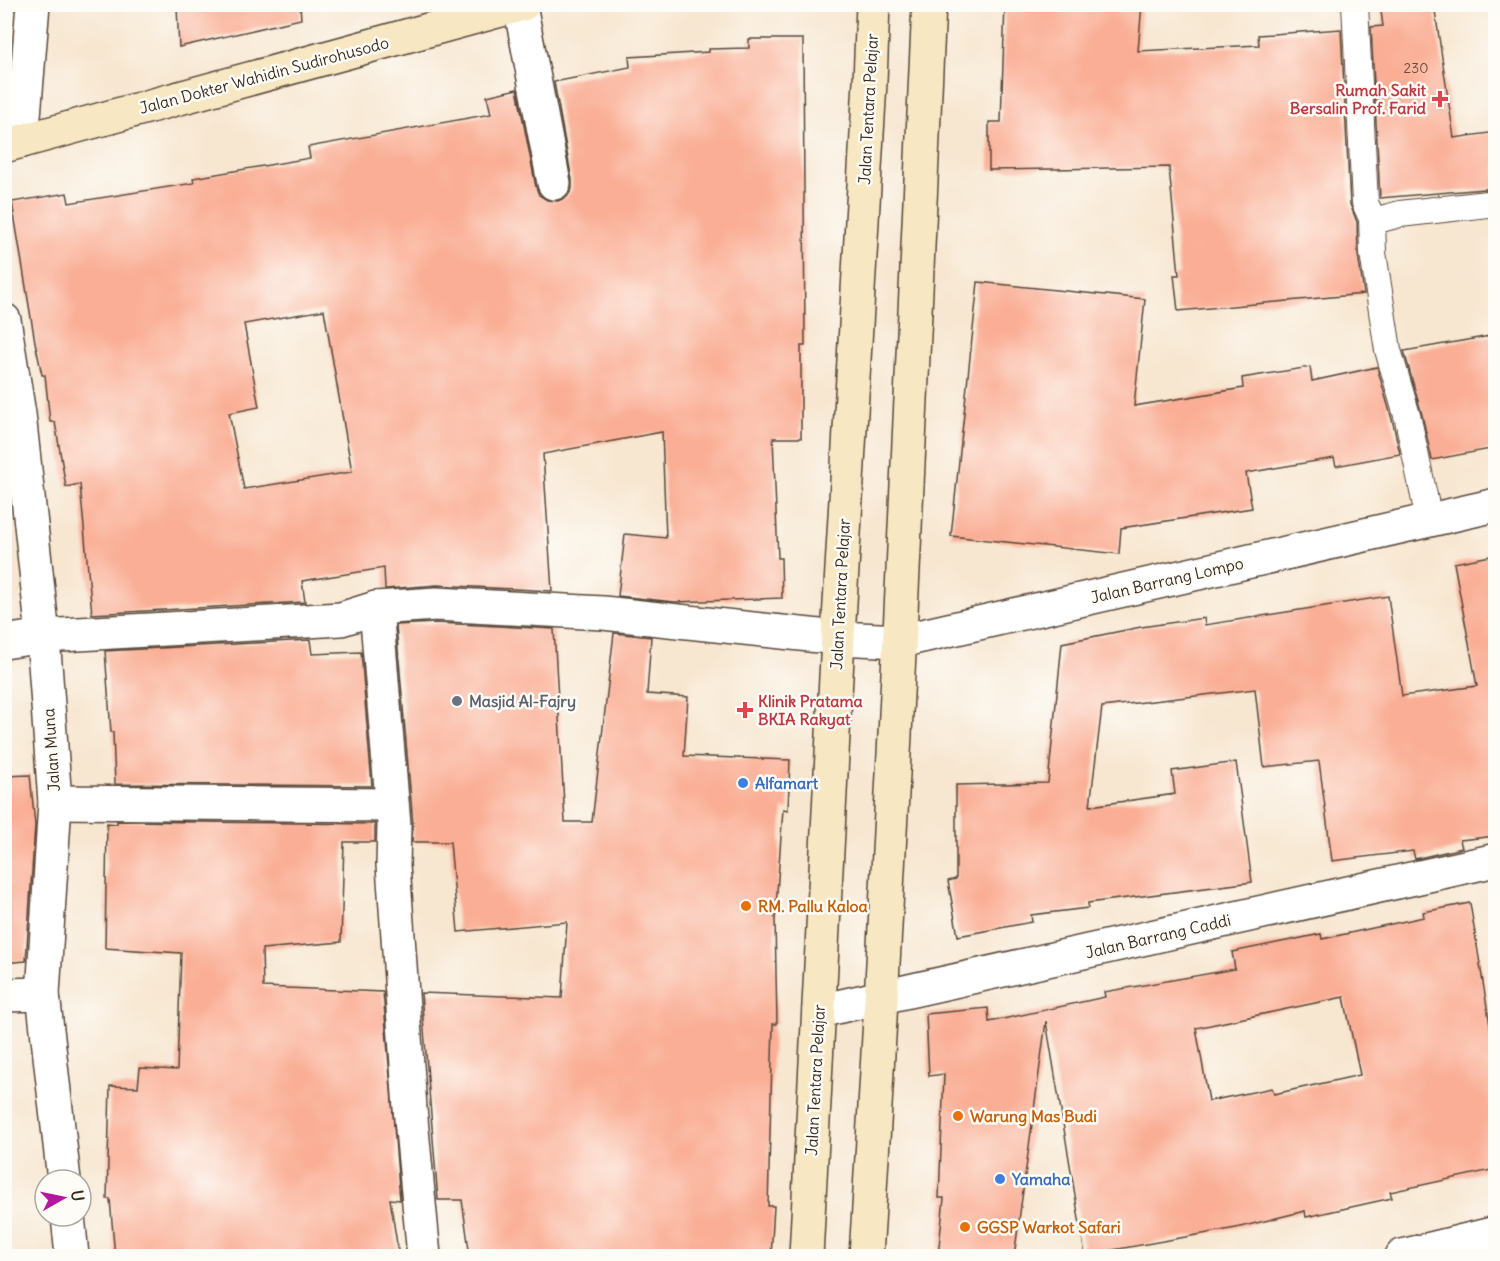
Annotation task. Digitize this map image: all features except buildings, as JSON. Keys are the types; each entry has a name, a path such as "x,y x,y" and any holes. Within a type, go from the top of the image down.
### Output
{"main road":[{"name":"Jalan Tentara Pelajar","path":"806,1257 837,638 873,4"},
{"path":"866,1257 900,641 929,4"},
{"name":"Jalan Dokter Wahidin Sudirohusodo","path":"13,143 521,5"}],"street":[{"path":"13,143 33,4"},
{"path":"521,5 554,183"},
{"name":"Jalan Muna","path":"4,320 19,414 43,636 55,802 43,994 63,1168"},
{"name":"Jalan Barrang Lompo","path":"4,642 43,636 341,619 376,608 436,604 603,613 837,638 900,641 1496,505"},
{"path":"376,608 393,805 393,865 408,1085 424,1257"},
{"path":"55,802 393,805"},
{"name":"Jalan Barrang Caddi","path":"819,1011 1496,860"},
{"path":"4,995 43,994"},
{"path":"69,1228 72,1257"},
{"path":"1402,1257 1496,1233"}],"lane":[{"path":"1355,4 1365,203 1372,218 1373,253 1388,350 1408,419 1429,520"},
{"path":"1372,218 1382,219 1400,214 1496,203"}],"place":[{"name":"Rumah Sakit Bersalin Prof. Farid","path":"1440,99"},
{"name":"Masjid Al-Fajry","path":"457,701"},
{"name":"Klinik Pratama BKIA Rakyat","path":"745,710"},
{"name":"Alfamart","path":"743,783"},
{"name":"RM. Pallu Kaloa","path":"746,906"},
{"name":"Warung Mas Budi","path":"958,1116"},
{"name":"Yamaha","path":"1000,1179"},
{"name":"GGSP Warkot Safari","path":"965,1227"}]}
